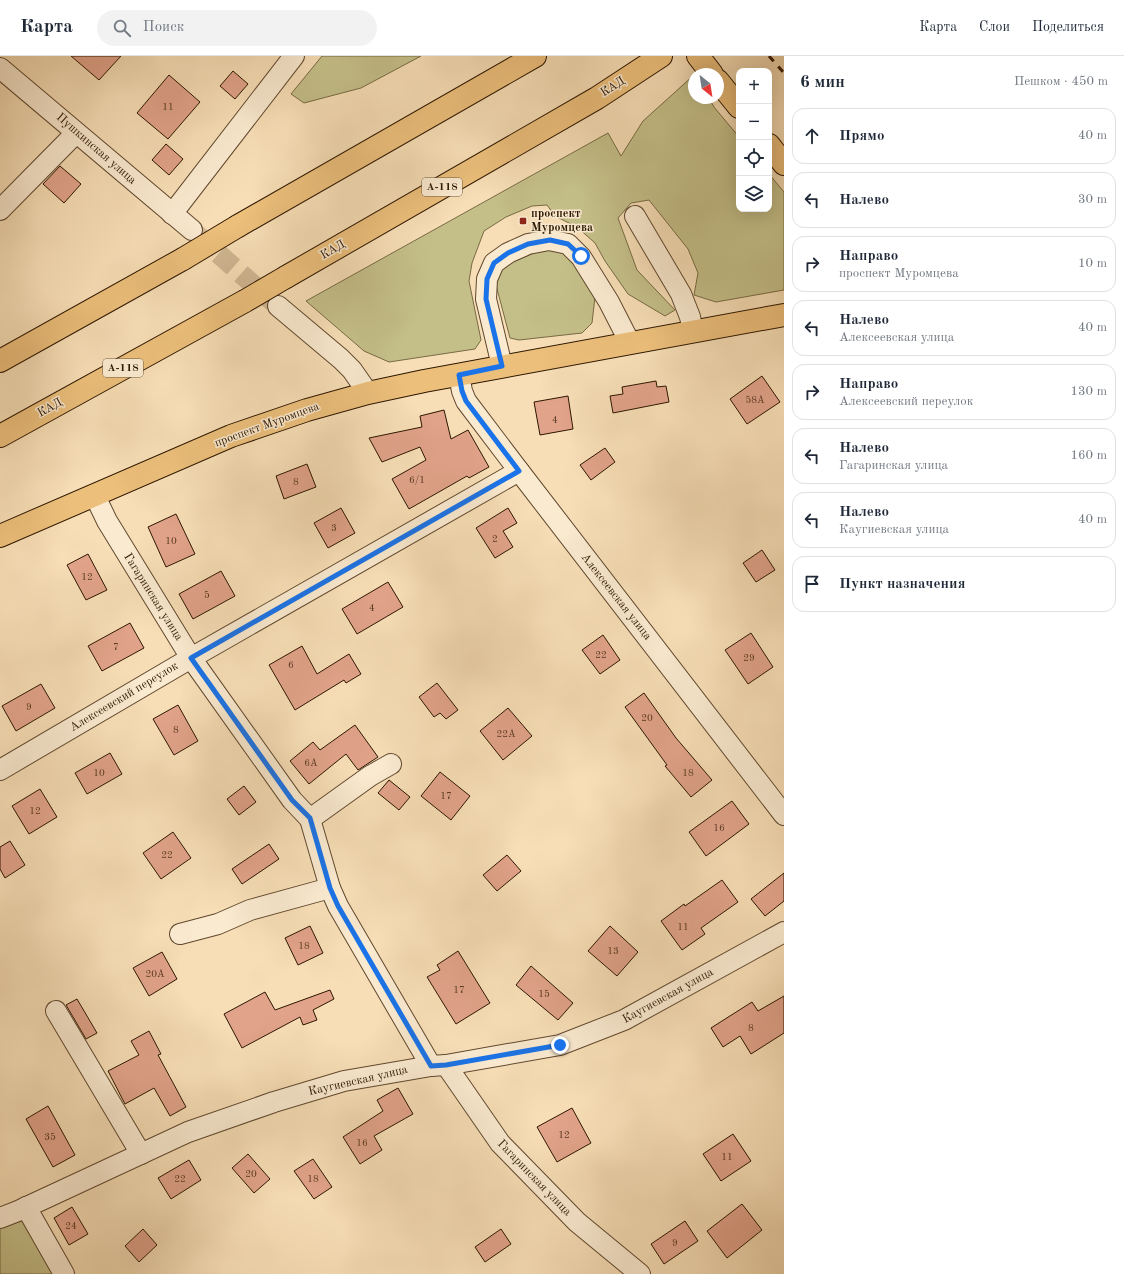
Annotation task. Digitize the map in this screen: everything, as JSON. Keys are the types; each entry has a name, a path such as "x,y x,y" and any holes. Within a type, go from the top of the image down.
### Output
{"main road":[{"path":"0,361 183,259 534,56"},
{"name":"КАД","path":"0,436 245,301 597,98 661,56"},
{"path":"698,56 707,68"},
{"path":"724,88 737,104"},
{"path":"772,149 784,164"},
{"name":"проспект Муромцева","path":"0,536 231,436 307,410 368,393 424,381 784,315"}],"street":[{"path":"172,214 294,56"},
{"name":"Пушкинская улица","path":"0,68 192,230"},
{"path":"0,210 76,133"},
{"path":"635,216 681,294 690,317 693,331"},
{"path":"502,366 486,299 487,279 494,263 508,253 528,244 550,240 568,244 581,256 609,302 630,343"},
{"path":"278,306 342,359 352,370 368,393"},
{"name":"Алексеевская улица","path":"459,375 462,391 466,401 784,815"},
{"name":"Алексеевский переулок","path":"0,770 191,658 519,471"},
{"name":"Гагаринская улица","path":"95,496 107,521 191,658 292,800 310,818 330,888 338,906 439,1066 500,1143 577,1222 640,1274"},
{"path":"310,818 370,776 391,764"},
{"path":"180,934 218,924 250,910 330,888"},
{"name":"Каугиевская улица","path":"0,1218 26,1208 188,1132 274,1102 344,1082 560,1045 624,1020 784,932"},
{"path":"56,1011 141,1154"},
{"path":"26,1208 64,1274"}],"shaded area":[{"path":"322,56 421,56 361,88 304,103 291,94"},
{"path":"688,80 688,104 712,104 736,133 736,212 772,212 772,178 784,192 784,290 716,302 694,295 698,273 688,249 649,200 631,203 618,218 637,270 675,310 665,316 628,294 605,261 595,243 577,227 555,216 547,205 532,206 506,217 484,231 472,263 469,281 481,340 475,349 389,362 364,351 306,301 608,133 621,156 643,121"},
{"path":"546,248 561,248 578,263 595,297 592,323 582,333 519,340 510,338 496,285 503,266"},
{"path":"24,1220 56,1274 0,1274 0,1228"}],"building":[{"path":"71,56 121,56 99,80"},
{"path":"233,71 248,84 235,99 220,86"},
{"path":"169,75 200,102 168,139 137,113"},
{"path":"166,144 183,159 169,175 152,160"},
{"path":"60,166 81,184 64,203 43,184"},
{"path":"762,376 780,402 747,424 730,399"},
{"path":"656,381 657,387 666,386 669,402 613,413 610,396 623,394 622,387"},
{"path":"568,396 573,429 540,435 534,402"},
{"path":"444,410 451,439 468,430 489,467 469,478 467,476 409,509 392,479 426,460 420,447 382,462 369,438 422,427 420,416"},
{"path":"605,448 615,462 591,480 580,465"},
{"path":"307,464 316,487 284,499 276,476"},
{"path":"341,508 355,533 328,548 314,523"},
{"path":"508,508 517,523 503,531 513,547 495,558 476,528"},
{"path":"176,514 195,554 166,567 148,527"},
{"path":"762,550 775,570 756,582 743,563"},
{"path":"88,554 107,590 86,600 67,565"},
{"path":"221,571 235,596 193,619 179,594"},
{"path":"388,582 403,607 357,634 342,609"},
{"path":"130,623 144,648 102,671 88,646"},
{"path":"751,633 773,667 748,684 725,650"},
{"path":"603,635 620,660 600,674 582,650"},
{"path":"302,646 317,674 349,654 361,674 346,683 344,680 295,710 269,665"},
{"path":"437,683 458,710 446,719 440,713 434,717 419,697"},
{"path":"41,684 55,708 16,731 2,706"},
{"path":"644,693 676,738 712,780 691,797 665,766 667,765 625,707"},
{"path":"178,705 198,741 174,755 153,719"},
{"path":"508,708 532,736 503,760 480,731"},
{"path":"355,725 378,757 358,770 346,754 309,784 290,761 313,742 320,750"},
{"path":"110,753 122,774 87,794 75,773"},
{"path":"440,772 470,796 451,820 421,796"},
{"path":"389,780 410,797 399,810 378,793"},
{"path":"244,786 256,802 239,815 227,799"},
{"path":"40,789 57,817 29,834 12,806"},
{"path":"732,801 749,824 706,856 689,832"},
{"path":"173,832 191,858 161,879 143,853"},
{"path":"10,841 25,865 5,878 0,869 0,847"},
{"path":"269,844 279,859 242,884 232,869"},
{"path":"507,855 521,871 497,891 483,875"},
{"path":"784,873 784,901 765,916 751,899"},
{"path":"722,880 738,902 701,928 705,934 682,950 661,921 684,904 685,906"},
{"path":"310,926 323,953 298,965 285,938"},
{"path":"610,926 638,952 617,976 588,951"},
{"path":"458,951 490,1003 456,1024 427,977 440,970 437,965"},
{"path":"162,952 177,979 149,996 133,968"},
{"path":"531,966 573,1003 558,1020 516,985"},
{"path":"330,990 334,999 313,1010 317,1020 303,1025 300,1017 242,1048 224,1014 265,992 275,1010"},
{"path":"784,996 784,1033 751,1054 740,1036 723,1047 711,1028 752,1002 758,1011"},
{"path":"77,999 97,1033 86,1039 66,1005"},
{"path":"149,1031 161,1054 158,1055 186,1107 170,1116 154,1088 125,1104 108,1071 139,1055 131,1041"},
{"path":"398,1088 413,1114 374,1136 382,1150 360,1164 343,1137 383,1111 377,1100"},
{"path":"48,1106 75,1155 53,1167 26,1119"},
{"path":"572,1108 591,1143 557,1162 537,1127"},
{"path":"733,1134 751,1161 721,1181 703,1154"},
{"path":"248,1154 270,1179 254,1193 232,1168"},
{"path":"313,1159 332,1187 314,1199 294,1171"},
{"path":"189,1160 201,1180 171,1199 158,1178"},
{"path":"742,1204 762,1230 727,1258 707,1231"},
{"path":"72,1207 88,1234 69,1245 54,1218"},
{"path":"685,1221 698,1241 664,1264 651,1244"},
{"path":"143,1229 157,1245 139,1262 125,1246"},
{"path":"501,1229 511,1244 485,1262 475,1247"}],"tunnel":[{"path":"196,234 273,302"}],"railway":[{"path":"769,56 784,73"}],"place":[{"name":"проспект Муромцева","path":"523,221"}],"route":[{"path":"560,1045 446,1065 431,1066 338,906 330,888 310,818 292,800 191,658 519,471 466,401 462,391 459,375 502,366 486,299 487,279 494,263 508,253 528,244 550,240 568,244 581,256"}]}
